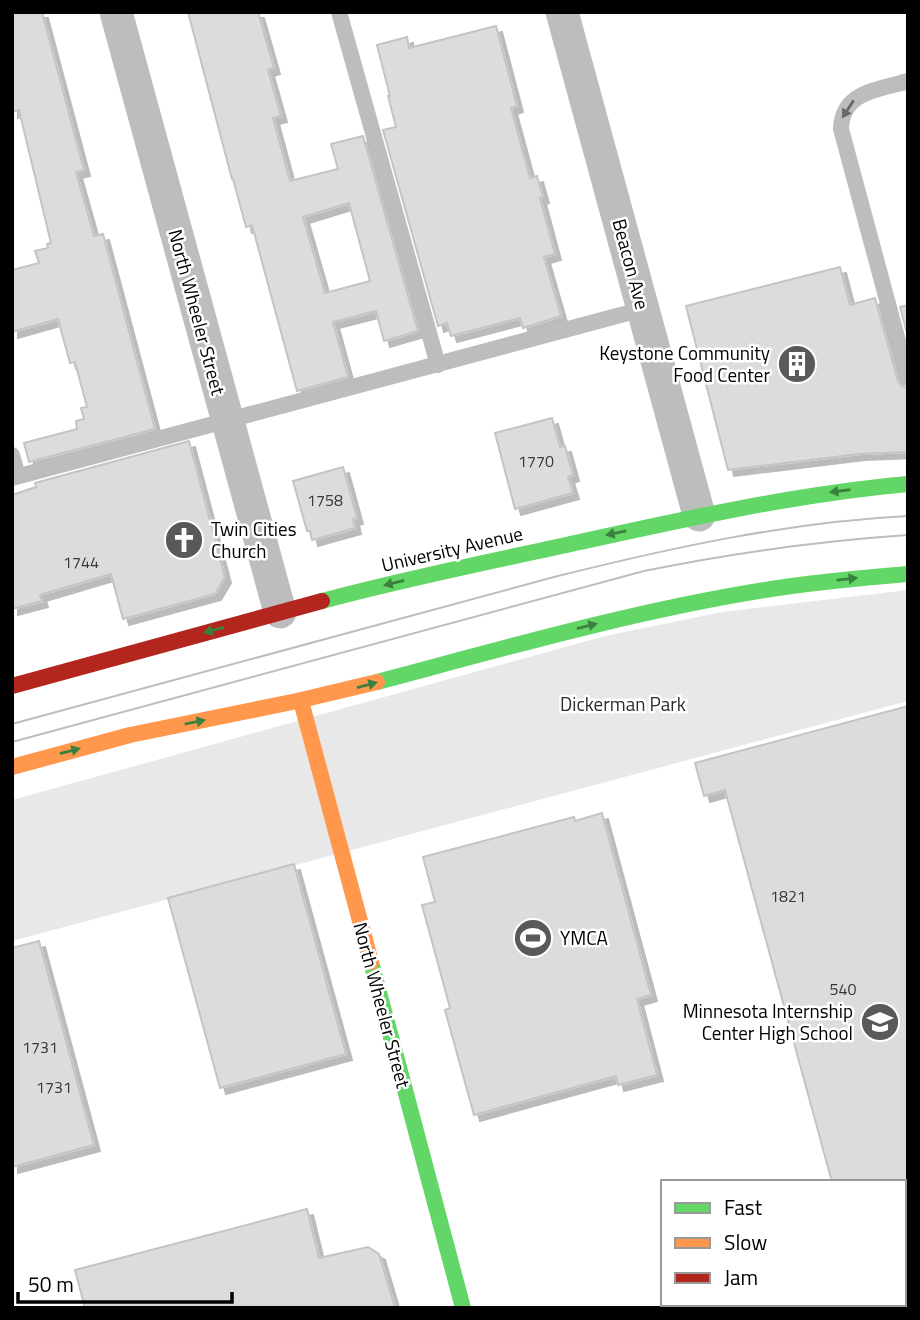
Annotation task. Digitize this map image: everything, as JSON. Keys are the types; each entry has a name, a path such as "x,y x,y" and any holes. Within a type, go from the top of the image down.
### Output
{"main road":[{"name":"University Avenue","path":"12,686 280,612 419,577 699,515 842,491 908,484"},
{"path":"12,767 128,735 301,701 618,618 716,597 800,584 908,574"},
{"name":"North Wheeler Street","path":"301,701 463,1308"}],"street":[{"name":"North Wheeler Street","path":"116,12 280,612"},
{"name":"Beacon Ave","path":"562,12 699,515"}],"lane":[{"path":"339,12 438,365"},
{"path":"908,81 853,99 842,117 841,129 908,378"},
{"path":"12,455 15,477 643,309"}],"green space":[{"name":"Dickerman Park","path":"908,590 908,701 12,941 12,800 605,636 722,612"}],"building":[{"path":"12,12 42,12 84,170 76,172 94,236 103,234 155,429 29,462 24,443 77,429 76,421 84,419 81,408 87,407 75,362 70,363 58,319 12,332 12,270 39,263 35,251 48,248 47,244 51,243 19,110 12,112"},
{"path":"188,12 258,12 274,68 268,70 281,116 273,118 290,181 338,169 331,144 363,136 418,331 384,341 376,311 333,322 348,377 297,391 252,225 246,227","holes":["349,203 370,281 325,293 303,217"]},
{"path":"496,26 517,106 511,108 530,178 537,176 543,197 540,198 555,254 544,257 561,316 523,328 520,318 451,336 447,323 438,326 383,130 396,127 377,45 407,37 409,48"},
{"name":"Keystone Community Food Center","path":"840,267 850,305 875,298 898,381 901,386 908,388 908,452 859,454 728,470 686,306"},
{"path":"908,305 908,337 900,307"},
{"path":"552,418 560,447 565,446 573,475 568,477 573,493 515,509 495,433"},
{"path":"189,441 225,577 215,594 123,619 111,574 40,595 42,601 12,609 12,495 36,487 35,483"},
{"path":"343,467 357,518 353,519 355,528 312,540 293,481"},
{"path":"908,706 908,1182 831,1180 725,790 704,796 695,763"},
{"name":"YMCA","path":"602,813 651,995 637,999 657,1075 618,1085 616,1076 474,1115 445,1010 450,1008 422,905 435,902 423,857 574,817 575,821"},
{"path":"294,864 346,1054 220,1088 168,898"},
{"path":"39,941 94,1145 12,1167 12,948"},
{"path":"307,1209 319,1258 368,1247 379,1254 395,1308 85,1308 75,1270"}],"tram line":[{"path":"12,724 554,577 641,556 774,530 908,516"},
{"path":"12,742 644,571 776,548 908,535"}],"traffic: fast":[{"path":"322,601 450,570 702,516 784,500 908,484"},
{"path":"377,682 667,608 783,587 908,574"},
{"path":"371,962 463,1308"}],"traffic: slow":[{"path":"12,767 130,735 377,682"},
{"path":"301,701 371,962"}],"traffic: jam":[{"path":"12,686 322,601"}],"place":[{"name":"Keystone Community Food Center","path":"797,364"},
{"name":"Twin Cities Church","path":"184,540"},
{"name":"YMCA","path":"533,938"},
{"name":"Minnesota Internship Center High School","path":"880,1022"}]}
